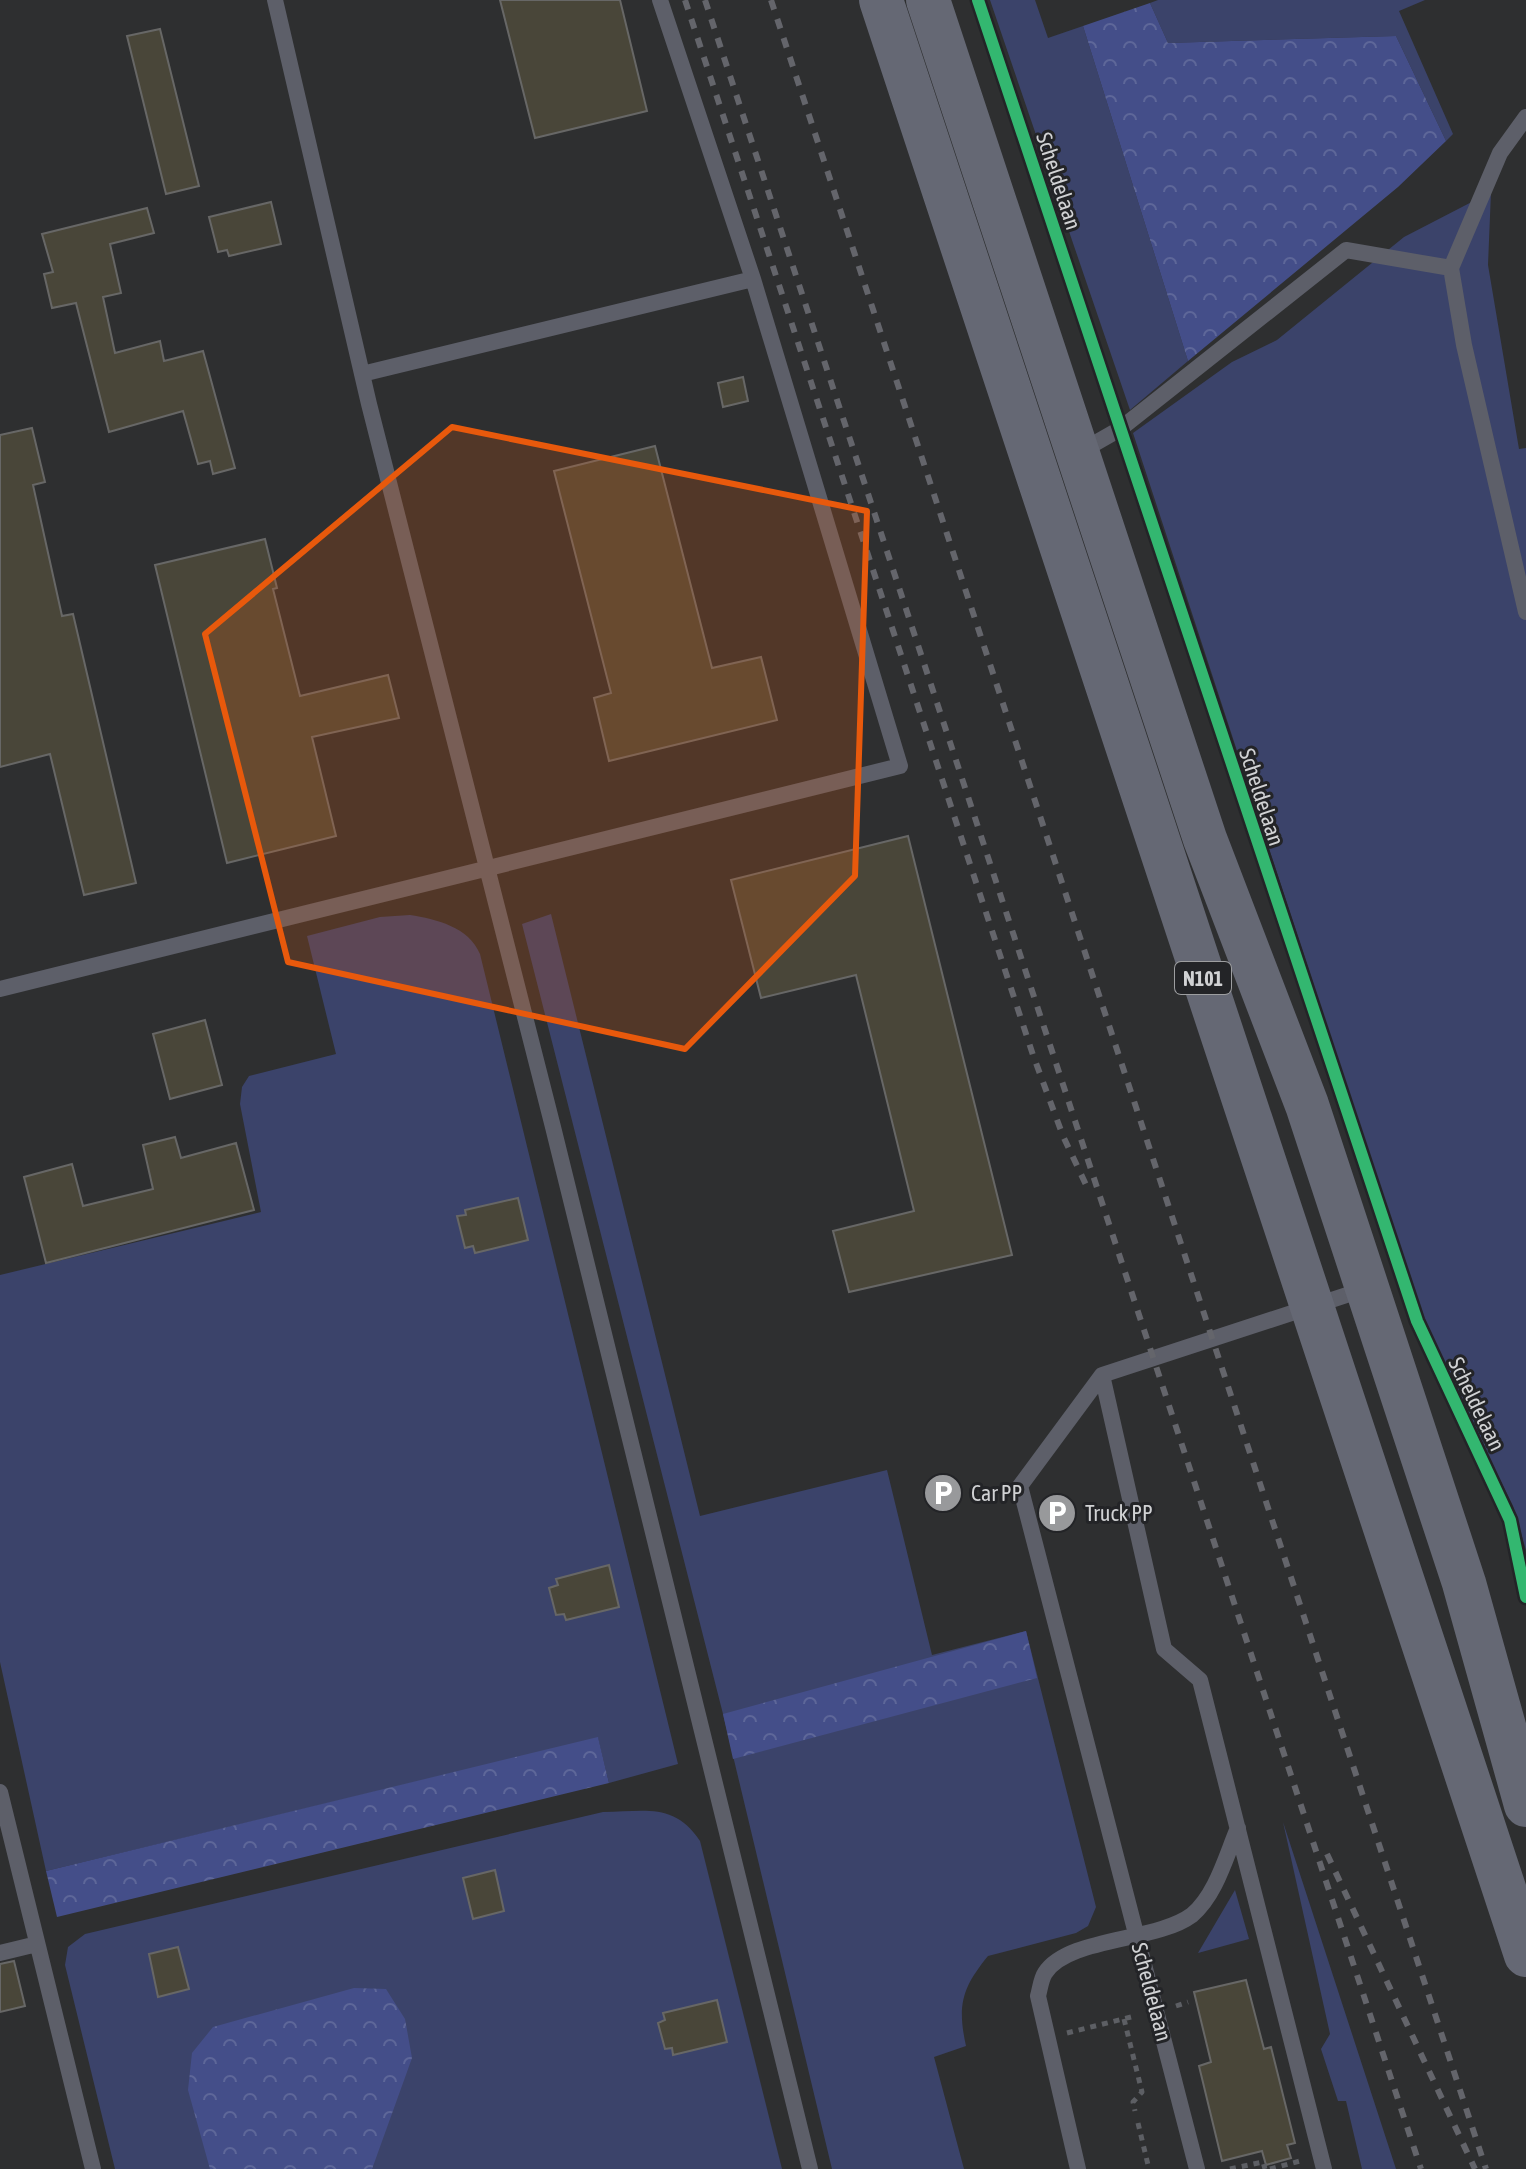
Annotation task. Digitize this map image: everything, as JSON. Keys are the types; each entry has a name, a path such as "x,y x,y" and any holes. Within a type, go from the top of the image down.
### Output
{"main road":[{"name":"N101","path":"881,0 1526,1955"},
{"name":"N101","path":"928,0 1205,839 1307,1105 1464,1583 1526,1805"}],"lane":[{"path":"275,0 362,374 553,1127 810,2169"},
{"path":"0,989 900,766 753,279 660,0"},
{"path":"1526,117 1500,153 1451,268 1464,345 1526,612"},
{"path":"1077,454 1120,429 1346,250 1451,268"},
{"path":"362,374 753,279"},
{"path":"1324,2169 1200,1680 1164,1649 1102,1375 1367,1288"},
{"name":"Scheldelaan","path":"1102,1375 1020,1486 1197,2169"},
{"path":"0,1792 93,2169"},
{"path":"1078,2169 1038,1996 1044,1974 1060,1957 1168,1927 1192,1914 1207,1897 1238,1828"},
{"path":"0,1953 37,1944"}],"path":[{"path":"1047,2038 1188,2002"},
{"path":"1124,2019 1142,2092 1133,2102 1135,2111"},
{"path":"1138,2123 1149,2169"},
{"path":"1230,2169 1263,2162 1265,2169"}],"highlighted area":[{"path":"452,427 867,511 855,876 685,1049 288,962 205,634"}],"shaded area":[{"path":"990,0 1035,0 1048,38 1083,26 1188,361 1130,410"},
{"path":"1158,0 1425,0 1399,11 1453,134 1446,141 1396,36 1168,43 1150,3"},
{"path":"1491,192 1488,265 1519,449 1526,448 1526,1550 1513,1506 1430,1340 1133,433 1232,362 1277,340 1404,237"},
{"path":"551,914 700,1516 887,1470 932,1655 1026,1631 1096,1907 1088,1926 1076,1933 988,1956 972,1978 962,2008 966,2046 934,2057 964,2169 832,2169 723,1714 522,924"},
{"path":"410,915 441,922 460,931 480,954 678,1764 609,1783 598,1738 46,1871 0,1662 0,1275 261,1212 240,1104 242,1087 249,1076 336,1054 307,936 380,917"},
{"path":"645,1811 669,1815 680,1820 700,1841 782,2169 115,2169 65,1965 68,1947 85,1934 603,1812"},
{"path":"1283,1822 1396,2169 1362,2169 1346,2101 1338,2101 1321,2049 1330,2034"},
{"path":"1235,1890 1249,1939 1198,1953"}],"green space":[{"path":"1150,3 1168,43 1396,36 1446,141 1398,187 1188,361 1083,26"},
{"path":"1026,1631 1037,1678 733,1759 723,1714"},
{"path":"598,1737 609,1783 57,1917 46,1871"},
{"path":"354,1988 386,1989 405,2019 412,2058 372,2169 210,2169 188,2090 192,2053 213,2027"}],"building":[{"path":"500,0 620,0 647,111 535,138"},
{"path":"160,29 199,186 166,194 127,36"},
{"path":"271,202 281,244 229,256 227,250 218,252 209,217"},
{"path":"147,208 154,233 110,244 121,293 103,297 115,353 160,341 164,361 203,351 235,468 213,474 210,461 198,464 183,411 109,432 76,303 52,308 44,274 53,272 42,234"},
{"path":"743,377 748,401 723,407 718,383"},
{"path":"32,428 45,482 33,485 62,616 73,614 136,883 84,895 50,754 0,767 0,435"},
{"path":"655,446 712,668 761,657 777,720 609,761 594,698 611,693 554,471"},
{"path":"265,539 277,588 273,589 300,696 388,675 399,718 312,737 336,836 227,863 155,565"},
{"path":"908,836 1012,1255 849,1292 833,1231 914,1211 856,975 761,998 731,880"},
{"path":"205,1020 222,1085 170,1099 153,1034"},
{"path":"175,1137 181,1158 236,1143 254,1210 46,1263 24,1177 72,1164 83,1206 153,1189 143,1145"},
{"path":"518,1198 528,1240 475,1253 473,1246 465,1248 457,1216 466,1215 465,1210"},
{"path":"609,1565 619,1607 566,1620 564,1614 556,1615 549,1588 558,1585 556,1579"},
{"path":"495,1870 504,1911 473,1919 463,1878"},
{"path":"178,1947 189,1989 158,1997 149,1954"},
{"path":"14,1961 25,2006 0,2012 0,1964"},
{"path":"1246,1980 1264,2049 1271,2047 1295,2143 1287,2145 1291,2158 1266,2165 1262,2151 1222,2161 1199,2066 1211,2062 1194,1992"},
{"path":"717,2000 727,2042 673,2055 672,2048 665,2049 658,2023 665,2020 663,2013"}],"railway":[{"path":"685,0 1033,1055 1063,1136 1088,1189"},
{"path":"705,0 1421,2169"},
{"path":"771,0 1486,2169"},
{"path":"1327,1854 1475,2169"}],"cycle path":[{"path":"978,0 1417,1321 1510,1520 1526,1597"}],"place":[{"name":"Car PP","path":"943,1493"},
{"name":"Truck PP","path":"1057,1513"}]}
